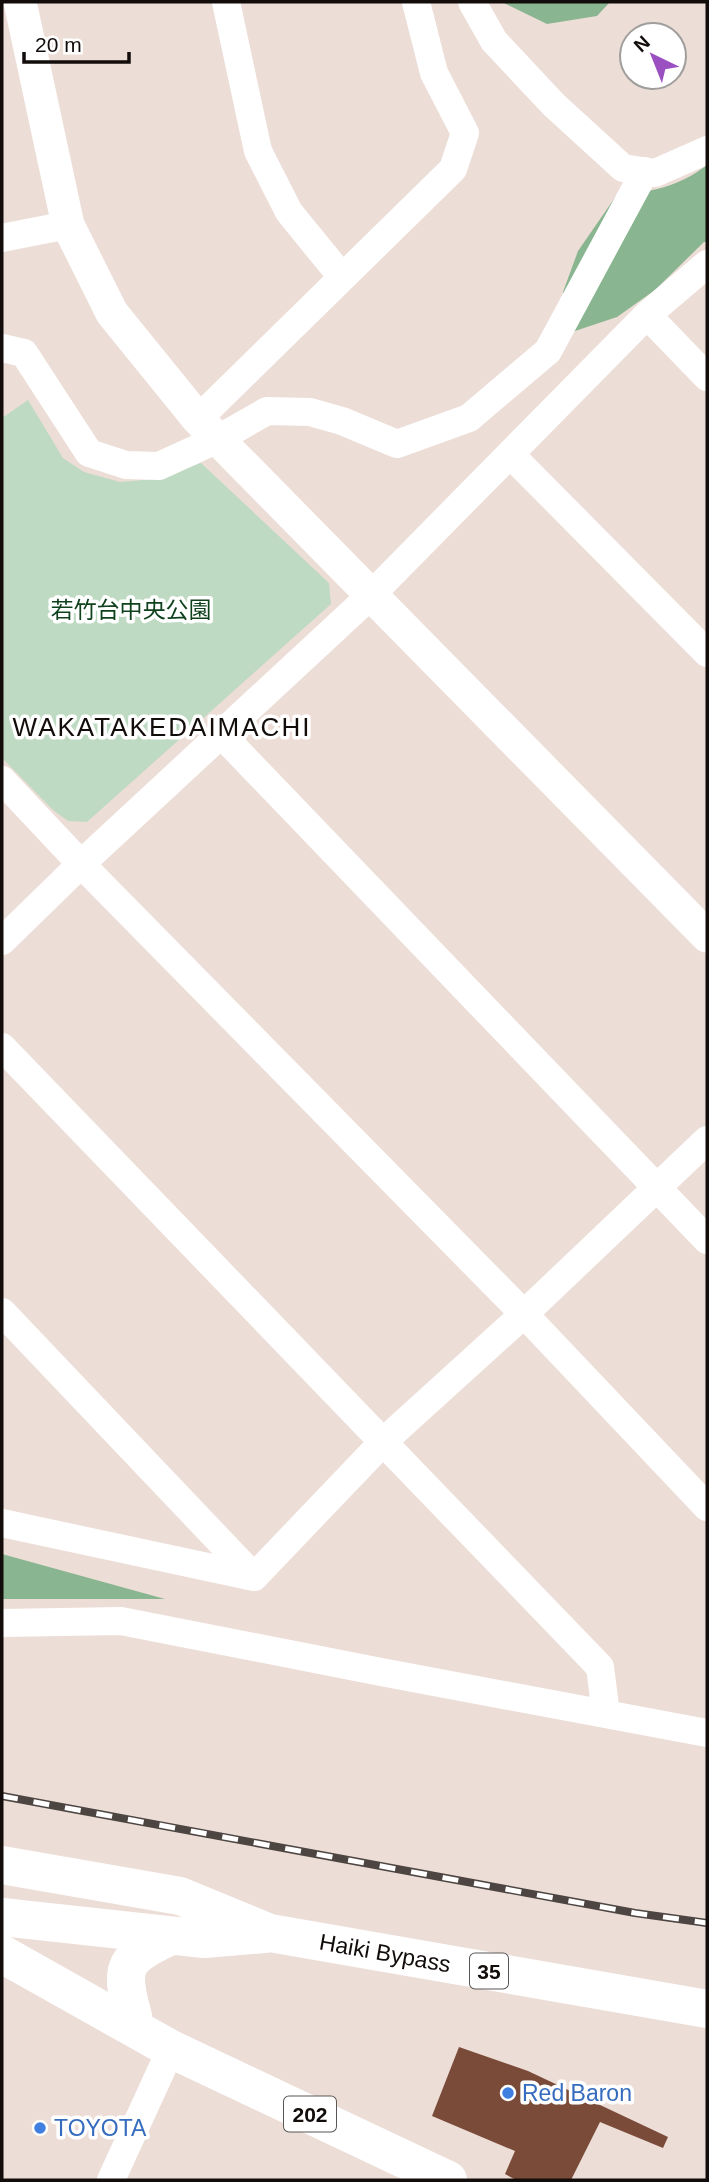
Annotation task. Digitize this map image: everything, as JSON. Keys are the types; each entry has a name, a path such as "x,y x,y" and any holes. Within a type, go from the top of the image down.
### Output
{"highway":[{"name":"Haiki Bypass","path":"2,1864 180,1896 270,1933 707,2009"},
{"name":"Haiki Bypass","path":"2,1918 204,1939 270,1933"},
{"name":"202","path":"2,1918 79,1970 172,2049"},
{"path":"133,2016 125,1985 128,1965 144,1948 171,1936"},
{"name":"202","path":"2,1954 172,2049 448,2180"}],"street":[{"path":"20,2 68,225 112,313 208,429 707,936"},
{"path":"226,2 258,151 289,212 342,277"},
{"path":"2,348 24,353 89,453 126,466 159,466 208,429 342,277 453,169 465,133 434,74 416,2"},
{"path":"472,2 494,41 554,105 623,168 656,173 707,150"},
{"path":"208,429 267,411 310,412 342,421 397,444 469,418 548,351 645,171"},
{"path":"2,238 68,225"},
{"path":"2,941 81,864 370,596 647,315 707,264"},
{"path":"647,315 707,377"},
{"path":"510,454 707,653"},
{"path":"221,734 707,1240"},
{"path":"2,780 81,864 524,1314 707,1507"},
{"path":"2,1047 600,1667 606,1714"},
{"path":"254,1577 384,1441 524,1314 707,1140"},
{"path":"2,1312 254,1577"},
{"path":"2,1523 254,1577"},
{"path":"2,1623 121,1620 707,1733"},
{"path":"111,2180 172,2049"}],"green space":[{"path":"502,2 610,2 597,16 547,24"},
{"path":"707,165 707,242 655,290 617,317 572,332 563,292 578,251 616,196 675,184"},
{"name":"若竹台中央公園","path":"28,400 63,458 84,472 120,482 155,479 201,463 329,583 331,604 87,822 68,821 53,810 2,758 2,418"},
{"path":"2,1554 165,1599 2,1599"}],"building":[{"name":"Red Baron","path":"459,2047 528,2071 668,2137 663,2148 600,2122 571,2180 516,2180 505,2174 515,2151 432,2116"}],"railway":[{"path":"2,1796 635,1913 707,1923"}],"place":[{"name":"Red Baron","path":"508,2093"},
{"name":"TOYOTA","path":"40,2128"}],"district":[{"name":"WAKATAKEDAIMACHI","path":"162,727"}]}
